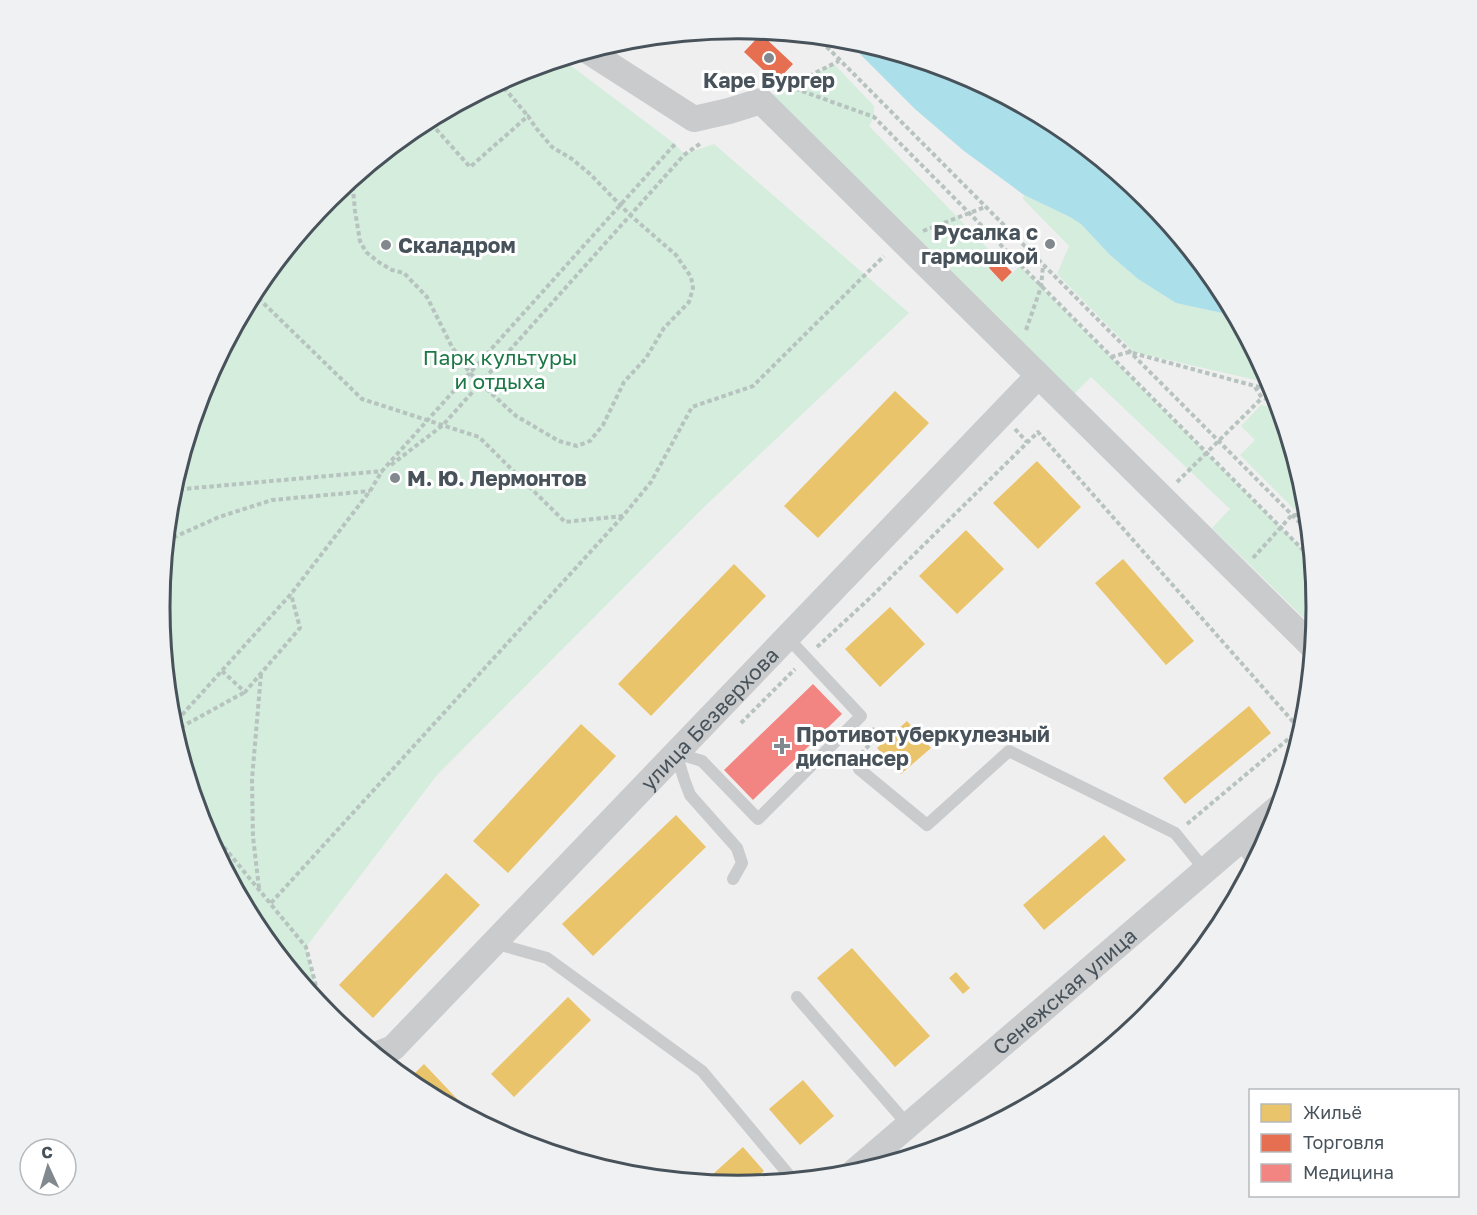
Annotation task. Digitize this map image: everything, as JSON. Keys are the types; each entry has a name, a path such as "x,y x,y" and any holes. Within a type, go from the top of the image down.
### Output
{"street":[{"path":"597,57 694,119 761,101 1306,640"},
{"name":"улица Безверхова","path":"383,1052 393,1048 1038,376"},
{"name":"Сенежская улица","path":"866,1161 1267,818"}],"lane":[{"path":"676,753 702,761 758,819 861,716 787,637"},
{"path":"859,769 927,825 1010,751 1175,833 1205,870"},
{"path":"676,753 690,795 737,848 742,863 733,879"},
{"path":"1238,843 1249,856"},
{"path":"494,943 548,958 702,1071 788,1174"},
{"path":"797,997 908,1125"}],"path":[{"path":"825,46 1300,523"},
{"path":"839,61 788,86 874,117 1304,551"},
{"path":"353,191 360,242 366,252 392,270 404,273 427,297 453,347 470,373 516,416 559,441 577,446 590,441 603,425 624,382 646,358 664,328 689,302 693,288 690,277 676,255 630,215 572,159 552,147 505,89"},
{"path":"435,127 470,167 528,116"},
{"path":"183,489 382,471 443,425 684,155 703,141"},
{"path":"181,716 291,594 382,471 675,144"},
{"path":"271,903 623,516 651,482 692,407 753,386 901,240 985,207"},
{"path":"1018,355 1041,287 1043,265"},
{"path":"261,300 362,399 479,437 564,522 623,516"},
{"path":"1111,357 1129,352 1263,388"},
{"path":"1255,386 1262,398 1267,399"},
{"path":"1162,498 1262,398"},
{"path":"734,729 1038,432 1295,724"},
{"path":"175,537 219,517 272,500 370,490"},
{"path":"1238,574 1292,515 1299,515"},
{"path":"183,725 245,692 300,628 291,594"},
{"path":"222,671 245,692"},
{"path":"259,889 253,837 252,779 261,674"},
{"path":"859,769 859,757 878,735 861,716"},
{"path":"1175,833 1292,739"},
{"path":"222,845 306,947 316,988"}],"green space":[{"path":"834,64 874,106 874,117 869,126 998,259 989,269 1002,282 1020,266 1304,551 1307,621 1212,528 1230,509 1091,377 1072,396 771,96"},
{"name":"Парк культуры и отдыха","path":"570,65 675,144 684,154 714,144 909,313 701,510 437,775 306,947 316,988 287,954 246,892 213,825 189,755 175,682 170,608 175,533 189,460 213,390 246,323 287,261 311,233 364,180 392,156 423,135 487,98 521,82"},
{"path":"1024,195 1081,224 1109,254 1138,279 1176,303 1225,314 1260,381 1134,352 1057,274 1069,246 1023,199"},
{"path":"1261,405 1270,407 1288,460 1298,511 1240,455 1255,440 1241,426"}],"water":[{"path":"858,52 886,58 956,82 1023,115 1085,156 1113,180 1166,233 1190,261 1225,314 1176,303 1138,279 1109,254 1081,224 1024,195 964,151 915,109"}],"building: Жильё":[{"path":"895,391 929,423 818,538 784,506"},
{"path":"1037,461 1081,507 1038,549 993,503"},
{"path":"966,530 1004,569 957,614 919,576"},
{"path":"1123,559 1194,641 1166,665 1095,583"},
{"path":"734,564 766,596 651,716 618,684"},
{"path":"890,607 925,644 880,687 845,649"},
{"path":"1249,706 1271,733 1185,804 1163,778"},
{"path":"907,721 931,748 901,774 877,748"},
{"path":"581,724 616,756 508,873 473,841"},
{"path":"676,815 706,847 593,956 562,924"},
{"path":"1104,835 1126,860 1044,930 1023,905"},
{"path":"446,873 480,905 373,1018 339,985"},
{"path":"852,948 930,1036 895,1067 817,978"},
{"path":"956,972 970,988 963,994 949,978"},
{"path":"568,997 591,1020 514,1097 491,1074"},
{"path":"424,1064 460,1102 454,1100 414,1074"},
{"path":"803,1080 834,1116 800,1145 769,1109"},
{"path":"743,1147 764,1171 759,1175 712,1175"}],"building: Торговля":[{"name":"Каре Бургер","path":"756,39 767,40 793,64 776,82 744,52"},
{"path":"998,259 1012,272 1002,282 989,268"}],"building: Медицина":[{"path":"813,684 842,714 753,800 724,770"}],"place":[{"name":"Каре Бургер","path":"769,58"},
{"name":"Русалка с гармошкой","path":"1050,244"},
{"name":"Скаладром","path":"386,245"},
{"name":"М. Ю. Лермонтов","path":"395,478"},
{"name":"Противотуберкулезный диспансер","path":"782,746"}]}
